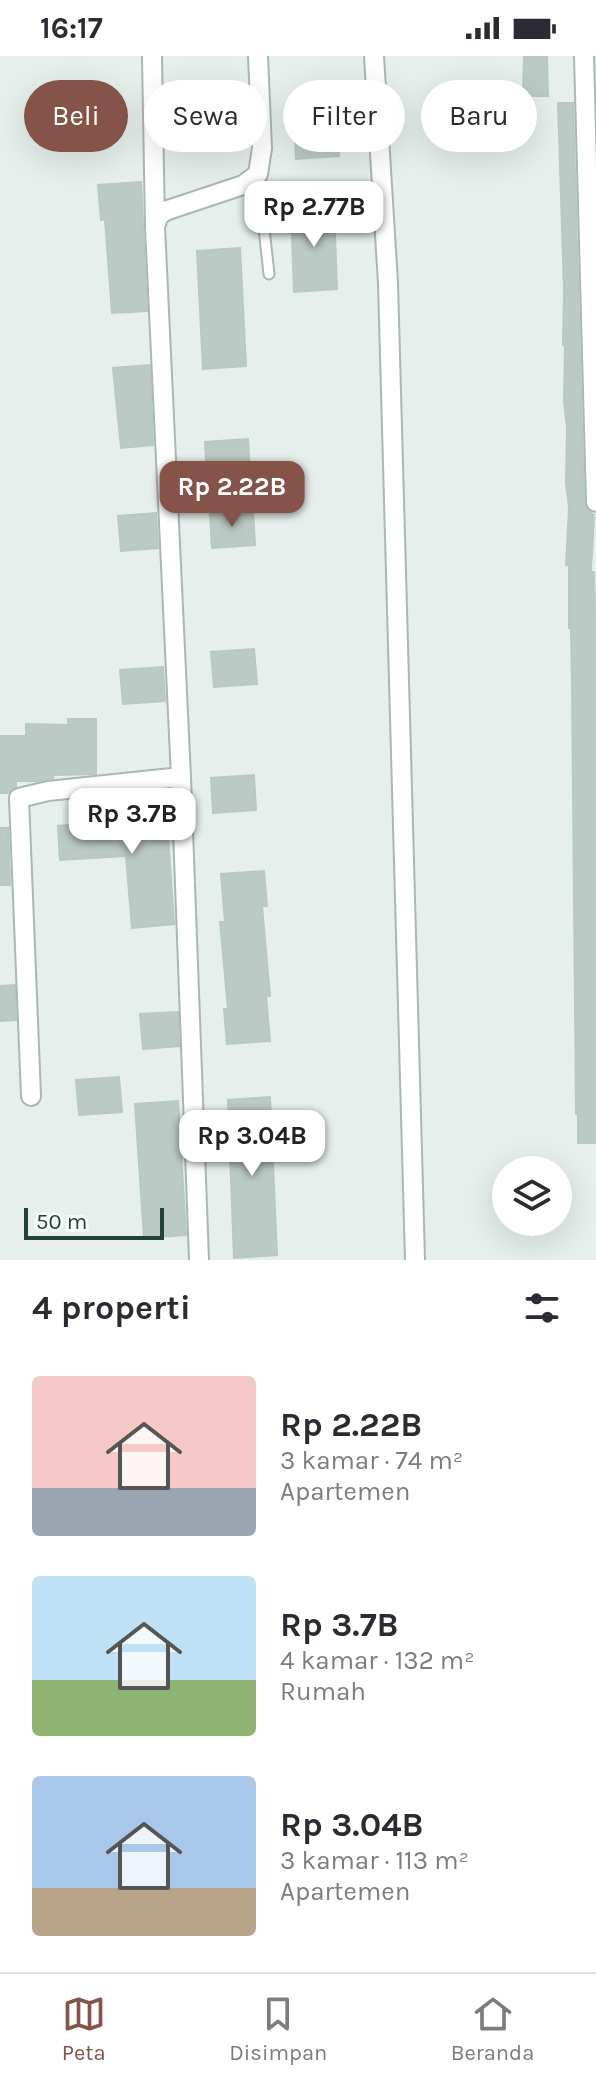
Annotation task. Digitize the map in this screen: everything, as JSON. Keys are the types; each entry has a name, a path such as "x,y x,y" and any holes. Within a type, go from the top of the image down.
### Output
{"street":[{"path":"152,56 155,227 181,777 199,1260"},
{"path":"155,227 158,217 165,211 243,185 258,174 262,148 258,56"},
{"path":"374,56 389,299 415,1260"},
{"path":"584,56 596,502"},
{"path":"31,1096 9,799 48,791 181,777"}],"lane":[{"path":"258,174 269,274"}],"building":[{"path":"524,56 547,56 548,96 537,96 537,80 523,80"},
{"path":"558,103 573,103 584,502 586,509 594,515 591,572 594,572 596,662 596,1143 578,1143 576,1114 571,628 569,565 566,565 569,508"},
{"path":"296,152 339,152 339,156 296,159"},
{"path":"141,182 147,311 112,313 105,219 101,220 98,185"},
{"path":"334,206 337,289 294,292 291,209"},
{"path":"240,248 246,366 203,369 197,251"},
{"path":"150,365 153,445 121,448 113,368"},
{"path":"248,439 250,473 207,477 205,442"},
{"path":"253,510 255,545 212,548 210,513"},
{"path":"156,513 158,548 121,551 118,516"},
{"path":"254,649 257,684 214,687 211,652"},
{"path":"163,667 165,701 123,704 120,670"},
{"path":"68,719 96,719 96,774 53,775 53,778 38,781 16,781 16,787 8,793 0,793 0,736 26,736 26,724 68,725"},
{"path":"254,775 256,810 213,813 211,778"},
{"path":"168,800 174,924 132,928 126,856 60,860 58,826 127,820 125,803"},
{"path":"0,828 8,828 10,885 0,885"},
{"path":"264,871 267,906 262,906 270,996 266,996 270,1041 227,1044 224,1009 228,1009 220,922 225,922 221,874"},
{"path":"15,985 16,1020 0,1021 0,986"},
{"path":"178,1012 179,1046 143,1049 140,1014"},
{"path":"119,1077 122,1112 79,1115 76,1080"},
{"path":"270,1097 277,1255 234,1258 228,1100"},
{"path":"178,1101 186,1235 144,1238 135,1104"}]}
